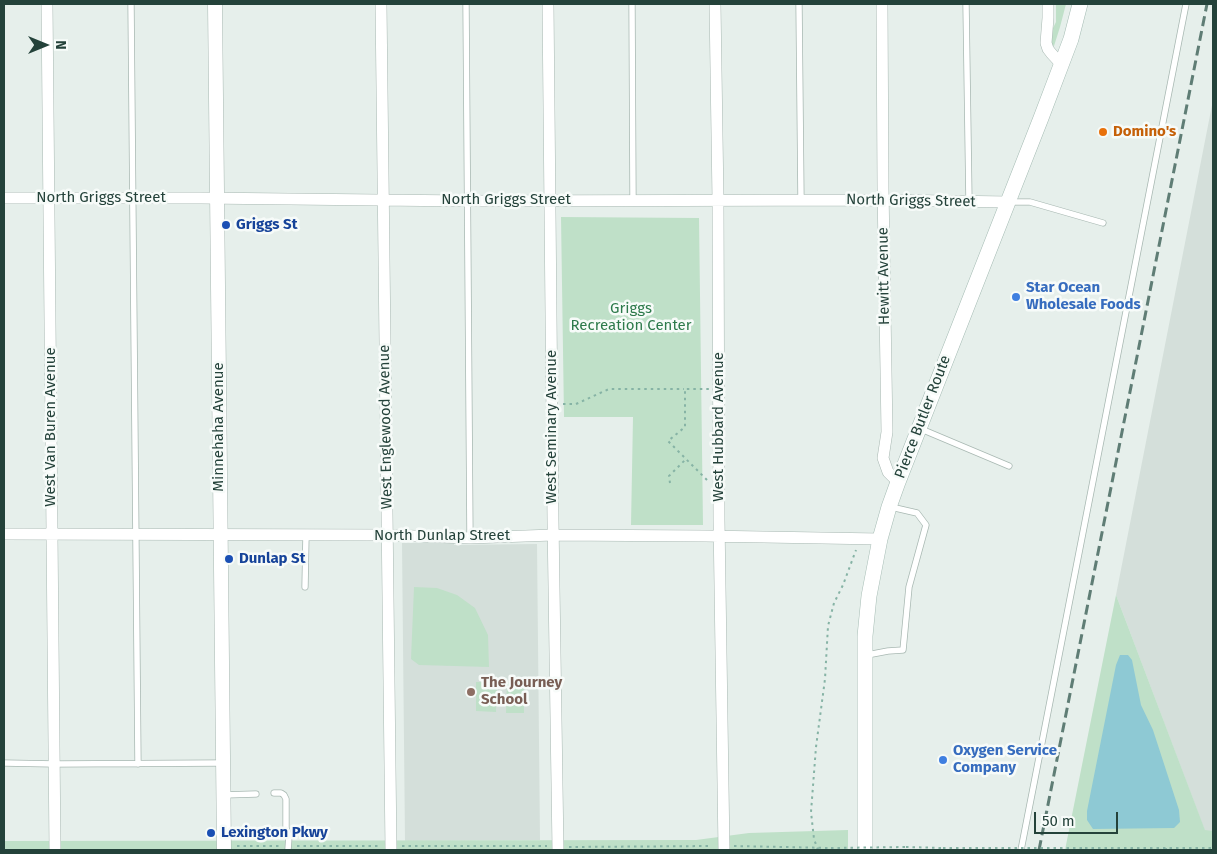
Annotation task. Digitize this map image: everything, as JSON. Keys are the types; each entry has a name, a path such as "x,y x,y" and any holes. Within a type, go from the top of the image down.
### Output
{"main road":[{"name":"Pierce Butler Route","path":"865,850 864,656 869,596 880,539 898,482 1074,30 1080,4"}],"street":[{"name":"West Van Buren Avenue","path":"47,4 55,850"},
{"name":"Minnehaha Avenue","path":"215,4 223,795 230,848"},
{"name":"West Englewood Avenue","path":"381,4 391,848"},
{"name":"West Seminary Avenue","path":"548,4 558,848"},
{"name":"West Hubbard Avenue","path":"715,4 718,200 719,536 724,848"},
{"name":"Hewitt Avenue","path":"882,4 887,432 883,458 888,472 898,482"},
{"path":"1048,4 1046,43 1048,49 1061,64"},
{"name":"North Griggs Street","path":"4,198 883,200 1008,202"},
{"name":"North Dunlap Street","path":"4,534 387,535 470,538 553,535 880,539"}],"lane":[{"path":"131,4 138,764"},
{"path":"466,4 470,538"},
{"path":"632,4 632,200"},
{"path":"798,4 801,200"},
{"path":"966,4 969,202"},
{"path":"1021,850 1186,4"},
{"path":"1008,202 1030,202 1103,223"},
{"path":"919,429 1009,466"},
{"path":"864,656 903,650 909,587 926,525 917,513 889,507"},
{"path":"305,587 306,535"},
{"path":"4,763 223,763"},
{"path":"223,795 256,794"},
{"path":"274,794 284,795 286,799 288,848"}],"path":[{"path":"553,404 576,404 609,389 719,389"},
{"path":"686,389 685,426 668,441 719,491"},
{"path":"670,483 669,476 686,459"},
{"path":"818,849 814,839 811,812 816,747 825,679 828,626 834,603 862,538"},
{"path":"230,848 1213,848"},
{"path":"1159,850 1176,848"}],"shaded area":[{"path":"1213,100 1213,831 1205,831 1116,595"},
{"name":"The Journey School","path":"402,543 454,543 454,545 537,544 540,840 405,841"}],"green space":[{"path":"1056,4 1066,4 1054,46 1051,45 1050,34 1056,22"},
{"name":"Griggs Recreation Center","path":"561,217 699,218 703,525 631,525 633,417 564,417"},
{"path":"414,587 437,588 457,595 475,608 488,635 489,667 419,665 411,659"},
{"path":"1116,595 1205,830 1213,831 1213,850 1065,850"},
{"path":"476,682 497,682 496,712 476,711"},
{"path":"507,682 524,683 524,713 506,713"},
{"path":"848,830 848,850 4,850 4,841 696,840 749,833"}],"water":[{"path":"1120,655 1128,655 1132,660 1141,705 1153,730 1179,810 1180,822 1174,828 1093,829 1087,820 1087,811 1116,665"}],"railway":[{"path":"1039,850 1207,4"}],"place":[{"name":"Domino's","path":"1103,132"},
{"name":"Griggs St","path":"226,225"},
{"name":"Star Ocean Wholesale Foods","path":"1016,297"},
{"name":"Dunlap St","path":"229,559"},
{"name":"The Journey School","path":"471,692"},
{"name":"Oxygen Service Company","path":"943,760"},
{"name":"Lexington Pkwy","path":"211,833"}]}
